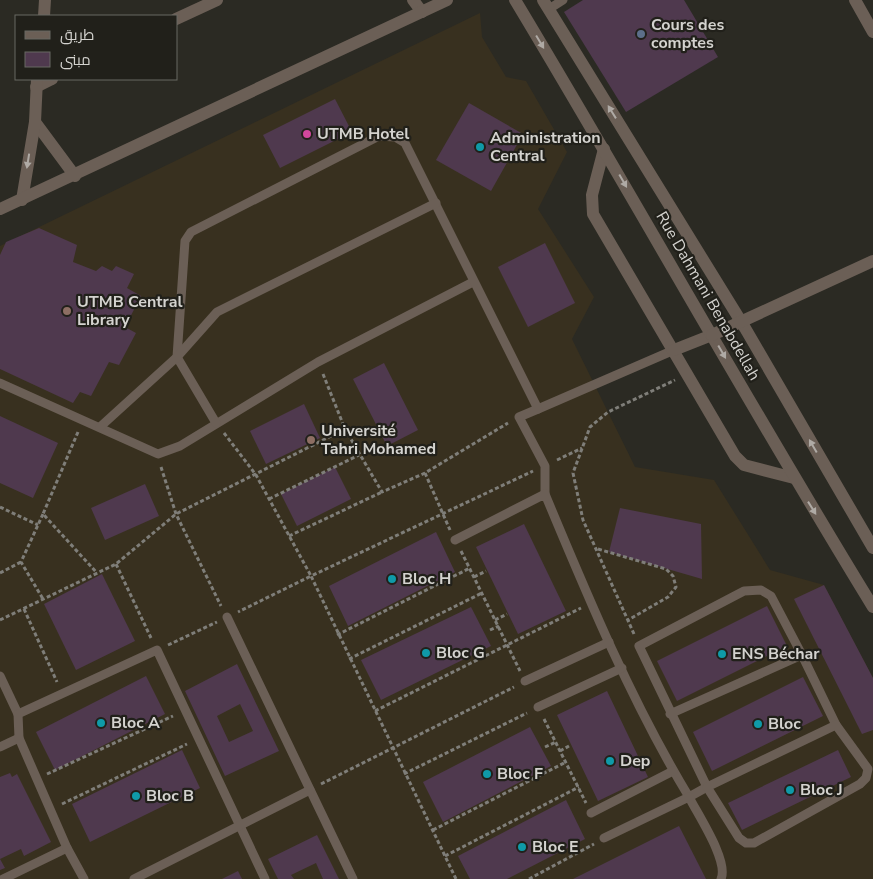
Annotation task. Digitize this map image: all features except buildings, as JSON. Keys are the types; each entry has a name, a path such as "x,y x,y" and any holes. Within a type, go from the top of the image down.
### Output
{"street":[{"path":"44,15 45,0"},
{"path":"178,18 217,0"},
{"path":"413,0 422,12"},
{"path":"0,209 75,176 447,0"},
{"name":"Rue Dahmani Benabdellah","path":"515,0 604,149 794,478 873,607"},
{"path":"855,0 873,32"},
{"name":"Rue Dahmani Benabdellah","path":"546,5 741,322 873,548"},
{"path":"22,200 35,122 36,83"},
{"path":"35,122 75,176"},
{"path":"604,149 592,195 593,214 739,461 744,465 794,478"},
{"path":"674,350 712,335 873,261"}],"lane":[{"path":"546,5 563,0"},
{"path":"216,423 177,357 185,241 191,232 379,136 395,137 406,143 538,409"},
{"path":"100,427 177,357 217,312 436,203"},
{"path":"0,383 158,454 180,446 318,362 474,282"},
{"path":"674,350 519,417 545,466 544,494 590,604 672,771 689,797 722,860 724,874 722,879"},
{"path":"456,540 544,494"},
{"path":"761,590 771,596 802,655 836,725 868,769 866,778 860,784 754,843 746,843 738,838 707,787 670,714 639,646 744,591 761,590"},
{"path":"227,617 353,879"},
{"path":"525,681 609,642"},
{"path":"18,714 157,650 264,879"},
{"path":"670,714 802,655"},
{"path":"538,707 622,668"},
{"path":"0,676 18,714 19,738 36,779 52,809 67,848 84,879"},
{"path":"604,838 836,725"},
{"path":"0,746 19,738"},
{"path":"591,813 672,771"},
{"path":"134,879 310,790"},
{"path":"3,879 67,848"}],"path":[{"path":"318,362 345,429 358,455 382,492"},
{"path":"639,646 584,520 573,473 590,427 608,412 687,374"},
{"path":"289,536 425,473 519,417"},
{"path":"0,573 21,562 83,421"},
{"path":"216,423 256,475 311,576 337,635 456,879"},
{"path":"0,620 116,564 176,514 345,429"},
{"path":"116,564 157,650 441,513 582,448"},
{"path":"158,454 176,514 227,617"},
{"path":"269,499 358,455"},
{"path":"425,473 441,513"},
{"path":"0,507 38,525"},
{"path":"43,514 97,573"},
{"path":"598,549 666,569 673,576 676,587 668,597 628,620"},
{"path":"21,562 44,599"},
{"path":"337,635 470,568"},
{"path":"474,577 486,571"},
{"path":"349,659 482,592"},
{"path":"375,711 590,604"},
{"path":"24,609 62,694"},
{"path":"495,620 507,614"},
{"path":"490,630 499,626"},
{"path":"310,790 525,681"},
{"path":"36,779 185,710"},
{"path":"404,774 530,712"},
{"path":"52,809 199,739"},
{"path":"545,747 556,742"},
{"path":"560,750 569,746"},
{"path":"433,830 566,762"},
{"path":"445,856 579,787"},
{"path":"530,879 604,838"}],"shaded area":[{"name":"Université Tahri Mohamed","path":"480,13 482,37 506,77 526,81 567,152 538,209 594,297 572,339 635,467 714,480 770,570 824,585 873,678 873,879 0,879 0,246"}],"place":[{"name":"Cours des comptes","path":"641,34"},
{"name":"UTMB Hotel","path":"307,134"},
{"name":"Administration Central","path":"480,147"},
{"name":"UTMB Central Library","path":"67,311"},
{"name":"Université Tahri Mohamed","path":"311,440"},
{"name":"Bloc H","path":"392,579"},
{"name":"Bloc G","path":"426,653"},
{"name":"ENS Béchar","path":"722,654"},
{"name":"Bloc A","path":"101,723"},
{"name":"Bloc","path":"758,724"},
{"name":"Dep","path":"610,761"},
{"name":"Bloc F","path":"487,774"},
{"name":"Bloc J","path":"790,790"},
{"name":"Bloc B","path":"136,796"},
{"name":"Bloc E","path":"522,847"}]}
